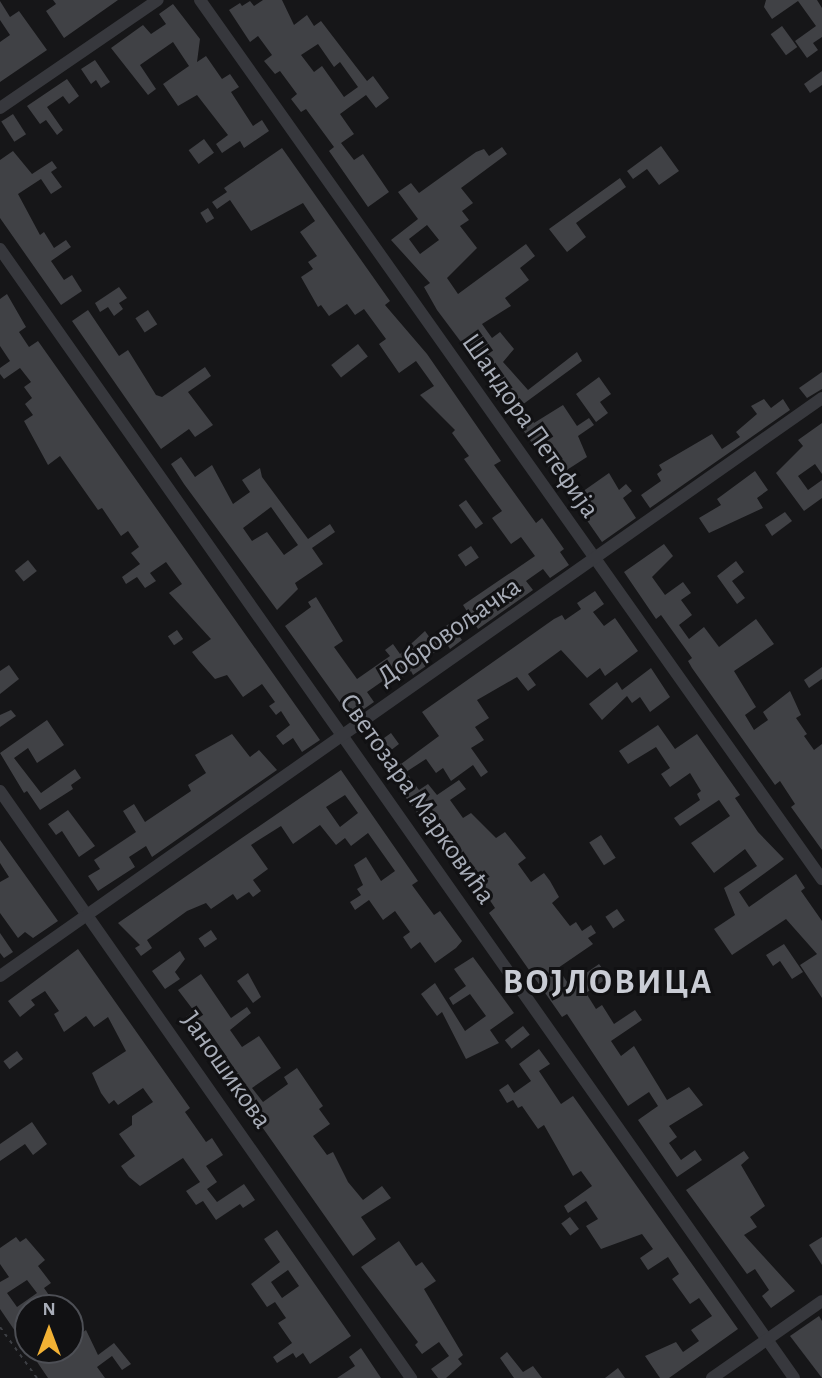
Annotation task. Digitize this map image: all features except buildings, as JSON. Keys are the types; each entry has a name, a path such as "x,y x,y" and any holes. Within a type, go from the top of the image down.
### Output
{"street":[{"path":"0,108 158,0"},
{"name":"Шандора Петефија","path":"200,0 822,879"},
{"name":"Светозара Марковића","path":"0,249 793,1378"},
{"name":"Добровољачка","path":"0,976 822,398"},
{"name":"Јаношикова","path":"0,791 411,1378"},
{"path":"712,1378 822,1301"}],"path":[{"path":"0,1327 37,1378"}],"district":[{"name":"ВОЈЛОВИЦА","path":"608,983"}]}
